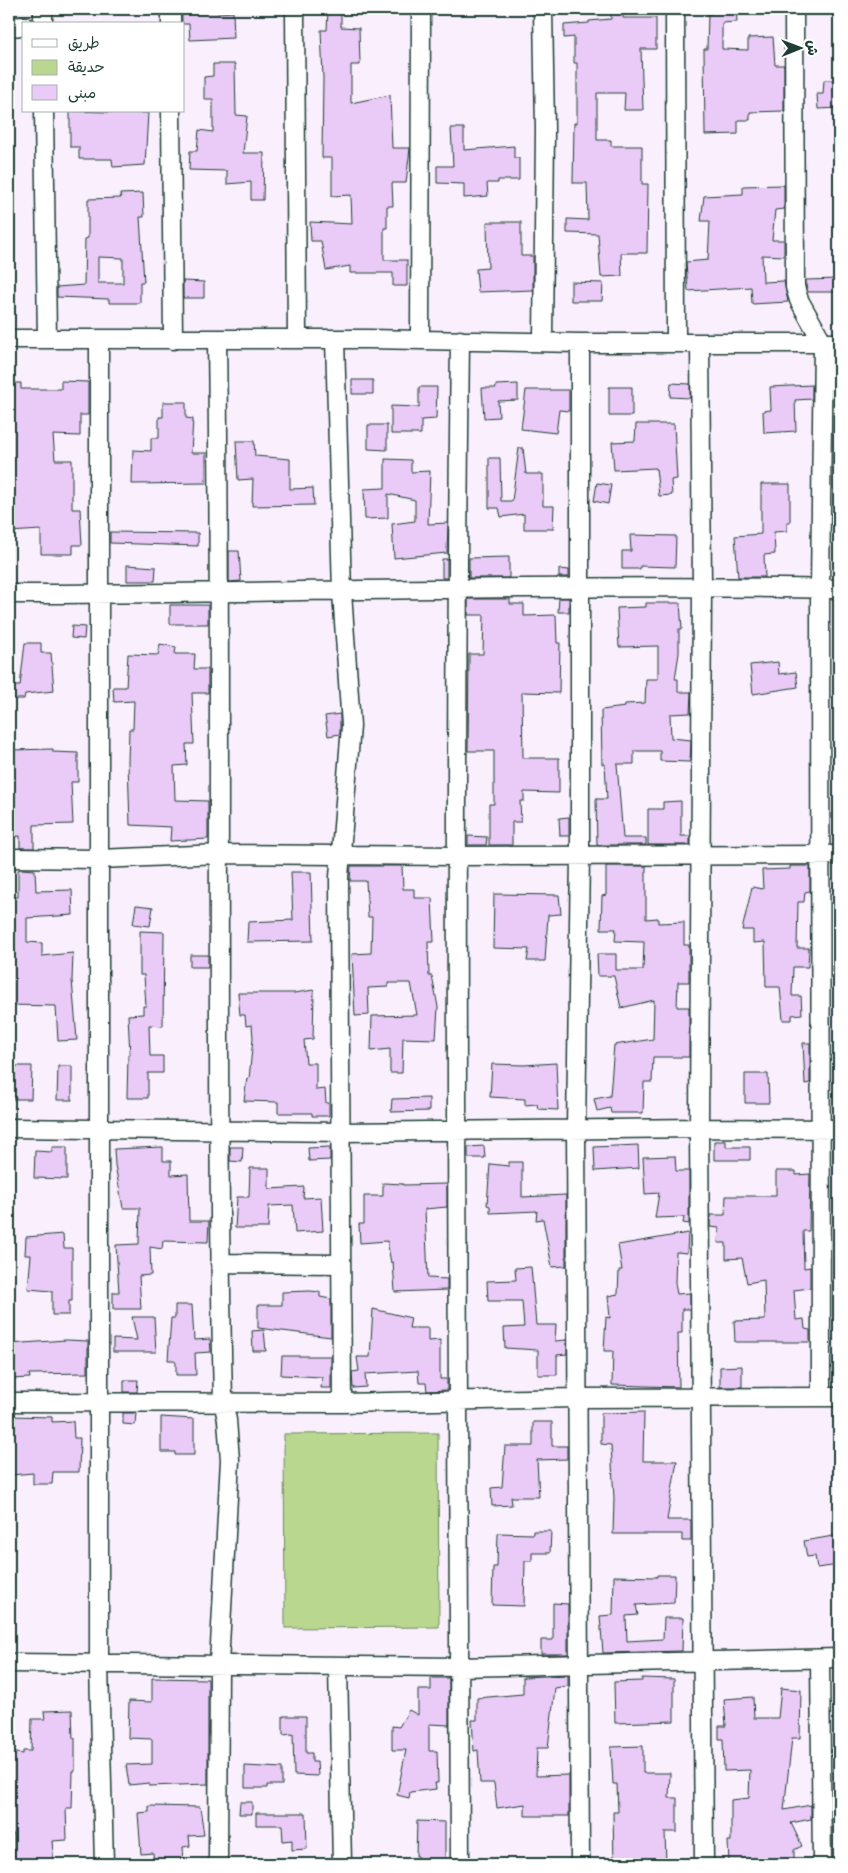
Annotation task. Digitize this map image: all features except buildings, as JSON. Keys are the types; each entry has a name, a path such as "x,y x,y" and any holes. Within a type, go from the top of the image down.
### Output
{"street":[{"path":"43,9 43,22"},
{"path":"170,9 170,22"},
{"path":"295,9 297,339"},
{"path":"420,340 421,9"},
{"path":"543,9 545,129 543,342"},
{"path":"675,9 676,342"},
{"path":"794,9 795,287 799,300 831,343 820,588 820,854 831,1129 821,1397"},
{"path":"9,27 22,26"},
{"path":"44,112 46,339"},
{"path":"171,112 173,340"},
{"path":"9,339 335,339 580,343 831,343"},
{"path":"335,339 342,592 351,726 339,854 342,1403"},
{"path":"99,340 101,1402 99,1665 104,1864"},
{"path":"217,340 220,592 220,1263 223,1401 227,1420 230,1460 219,1664 218,1864"},
{"path":"460,340 457,589 460,1864"},
{"path":"580,343 580,856 576,1129 580,1864"},
{"path":"700,343 702,588 699,1128 704,1864"},
{"path":"9,594 342,592 580,586 839,589"},
{"path":"9,858 99,859 220,854 580,856 839,854"},
{"path":"9,1128 342,1132 699,1128 831,1129"},
{"path":"220,1263 341,1264"},
{"path":"9,1402 223,1401 342,1403 578,1398 839,1397"},
{"path":"9,1663 460,1667 839,1658"},
{"path":"820,1659 822,1864"},
{"path":"338,1666 342,1864"}],"green space":[{"path":"438,1433 439,1627 285,1628 284,1434"}]}
